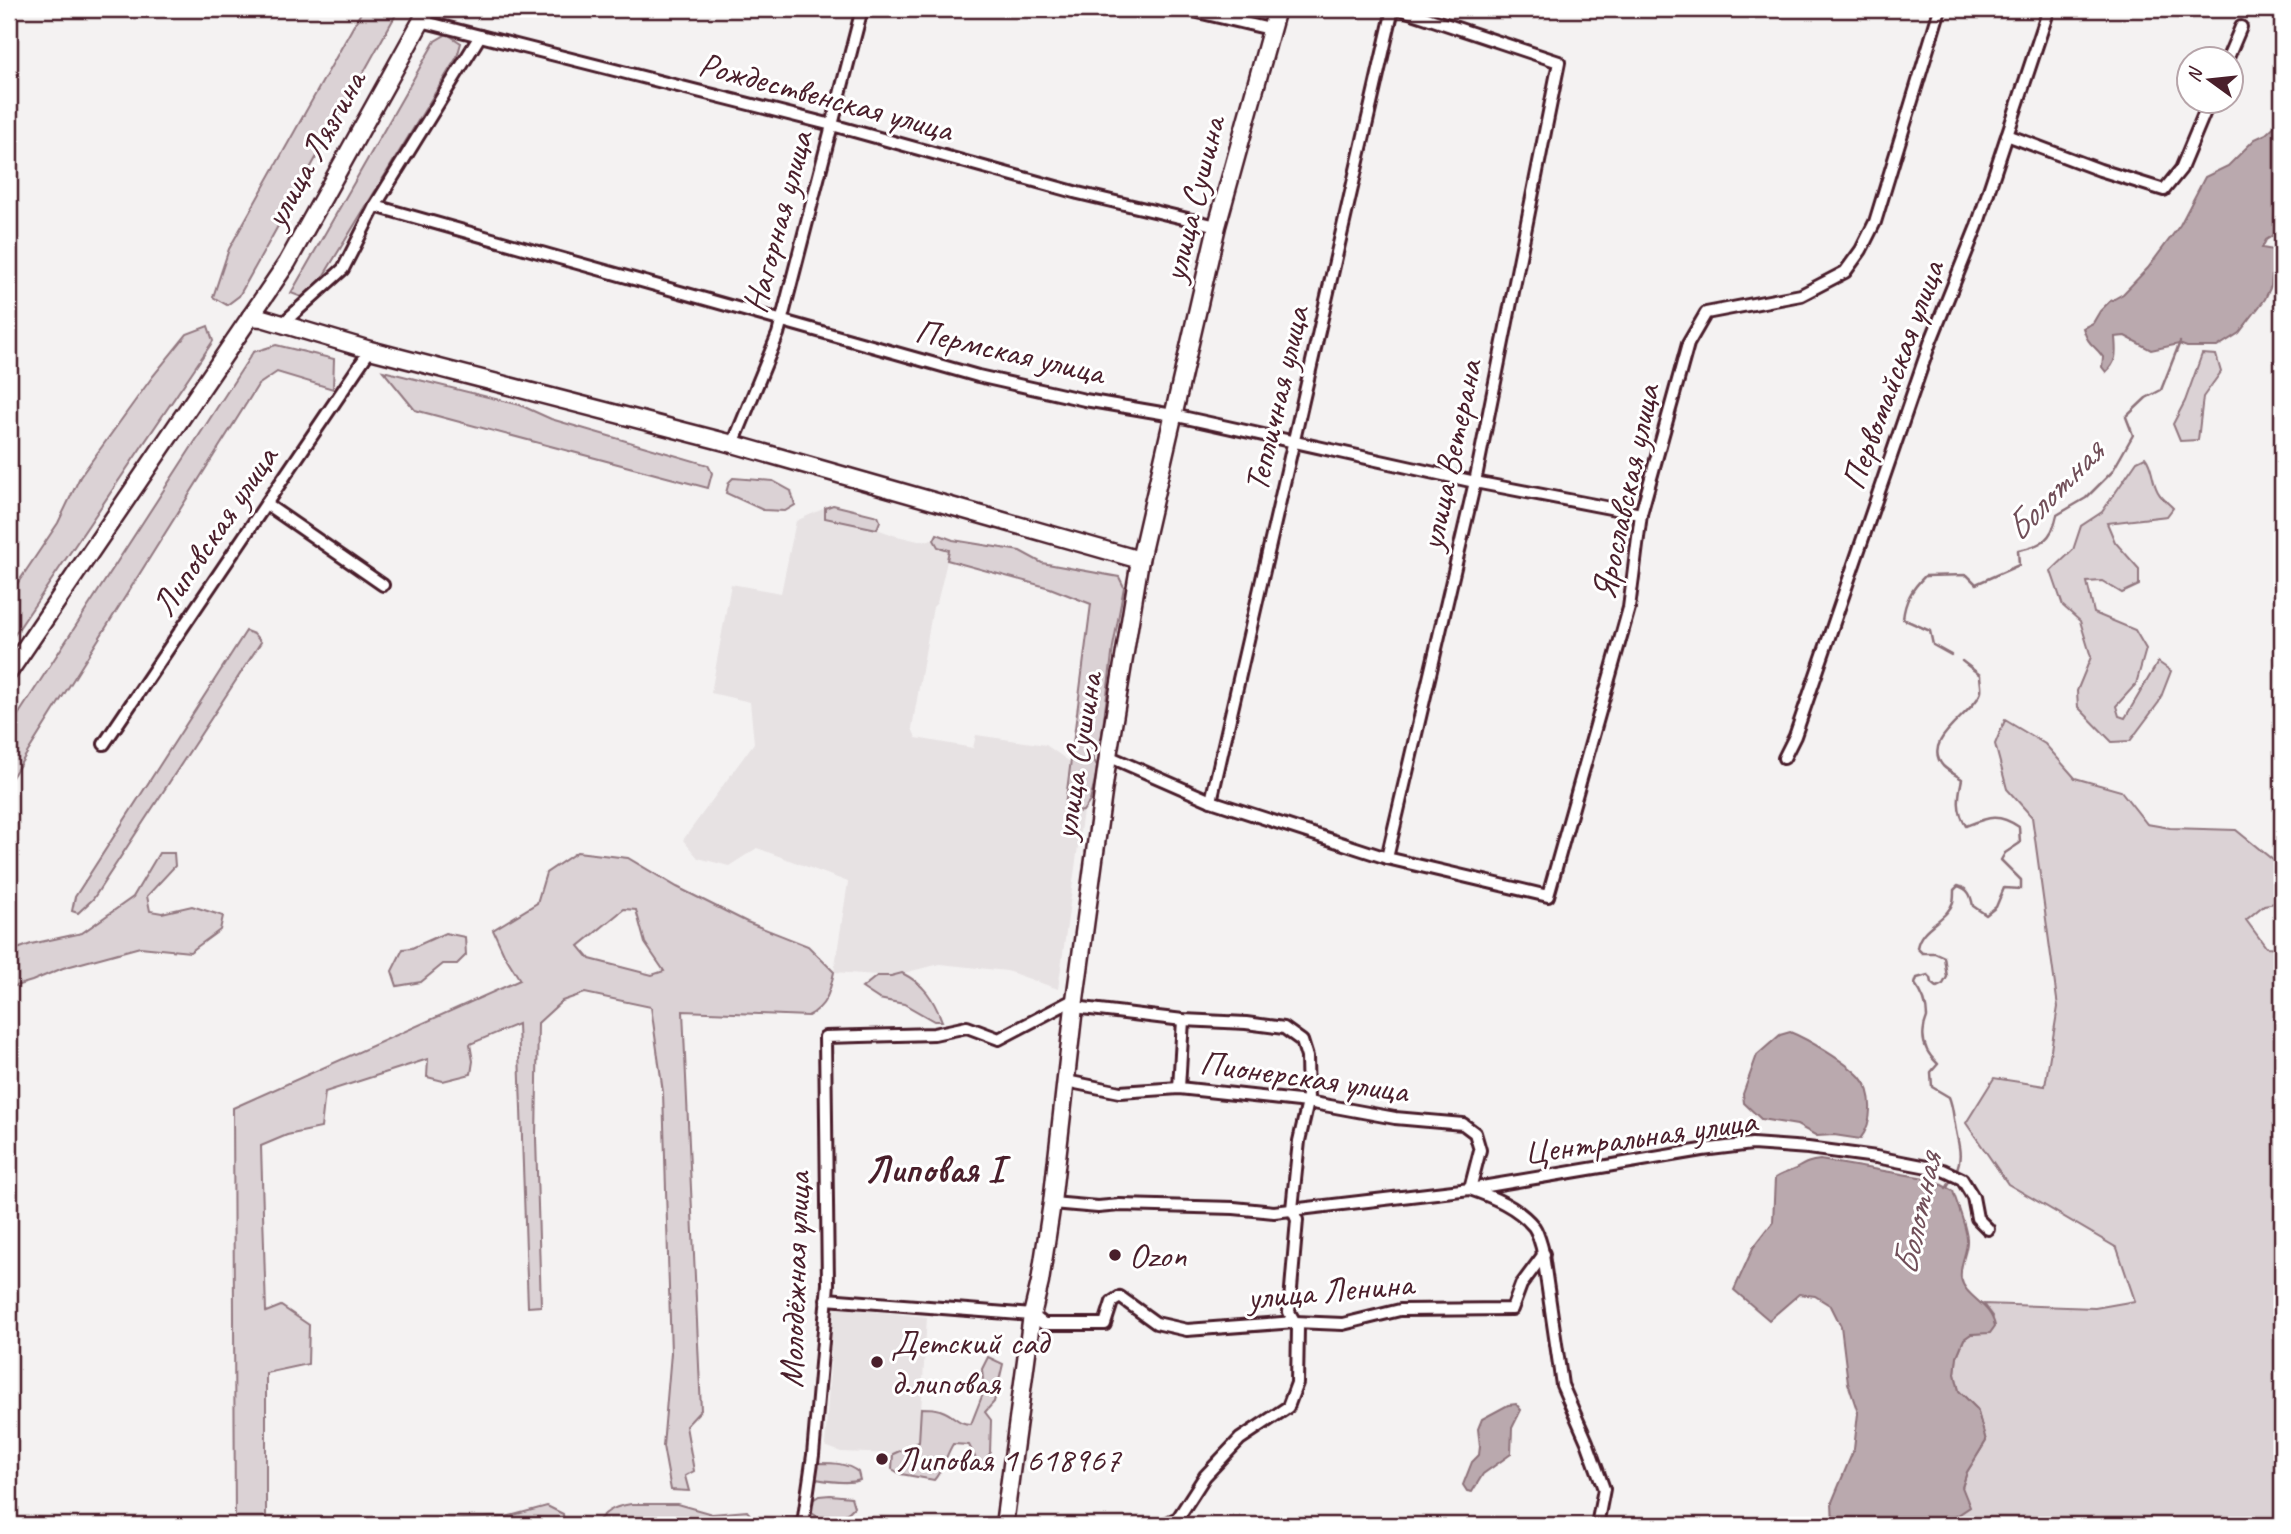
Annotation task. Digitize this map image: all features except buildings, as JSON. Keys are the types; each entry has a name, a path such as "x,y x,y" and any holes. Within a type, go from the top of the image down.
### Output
{"street":[{"name":"Нагорная улица","path":"733,444 781,321 862,9"},
{"path":"1185,9 1270,29"},
{"name":"улица Сушина","path":"1004,1525 1032,1315 1052,1203 1074,1003 1108,756 1140,560 1217,226 1277,9"},
{"name":"Тепличная улица","path":"1211,801 1393,9"},
{"name":"улица Ветерана","path":"1387,858 1475,482 1559,62 1400,9"},
{"name":"Ярославская улица","path":"1387,858 1548,896 1629,608 1641,514 1688,344 1706,313 1801,296 1845,272 1861,250 1875,222 1940,9"},
{"name":"Первомайская улица","path":"1784,758 1795,736 1930,342 1977,226 2049,9"},
{"name":"Рождественская улица","path":"425,15 480,36 832,125 1078,193 1217,226"},
{"name":"улица Лязгина","path":"9,672 287,263 425,15"},
{"path":"2233,46 2241,27"},
{"path":"281,325 343,269 375,206 480,36"},
{"path":"2007,135 2100,170 2164,190 2181,169 2203,116"},
{"name":"Пермская улица","path":"375,206 978,376 1085,400 1173,415 1475,482 1641,514"},
{"path":"250,317 733,444 1140,560"},
{"name":"Липовская улица","path":"104,744 370,350"},
{"path":"266,504 383,585"},
{"path":"1108,756 1211,801 1387,858"},
{"path":"1074,1003 1183,1020 1284,1028 1302,1041 1307,1056 1308,1102 1299,1140 1292,1209 1297,1220 1289,1312 1298,1328 1297,1383 1288,1407 1240,1439 1205,1476 1178,1518 1163,1525"},
{"name":"Молодёжная улица","path":"800,1525 813,1455 828,1284 825,1037 934,1034 968,1027 999,1039 1074,1003"},
{"path":"1179,1088 1183,1020"},
{"name":"Пионерская улица","path":"1066,1081 1120,1092 1179,1088 1308,1102 1395,1118 1463,1124 1475,1133 1480,1150 1470,1189"},
{"name":"Центральная улица","path":"1052,1203 1098,1207 1120,1205 1234,1208 1274,1212 1470,1189 1652,1157 1752,1144 1822,1149 1943,1170 1962,1179 1973,1197 1977,1218 1988,1229"},
{"name":"Центральная улица","path":"1470,1189 1492,1197 1518,1212 1535,1228 1544,1254 1562,1385 1604,1489 1597,1525"},
{"name":"улица Ленина","path":"825,1299 1032,1315 1044,1324 1105,1324 1112,1302 1120,1297 1156,1323 1187,1330 1295,1322 1343,1324 1401,1310 1512,1309 1521,1285 1544,1254"},
{"path":"800,1525 846,1525"}],"shaded area":[{"path":"363,9 399,9 239,296 227,305 213,297 229,249"},
{"path":"447,34 461,43 457,57 313,293 304,298 291,293 435,41"},
{"path":"208,326 213,341 9,643 9,596 58,523 80,477 187,334"},
{"path":"276,345 334,359 333,389 277,372 258,385 9,782 9,729 253,352"},
{"path":"2202,354 2216,355 2221,372 2203,397 2198,440 2180,441 2173,424 2185,401"},
{"path":"383,371 520,405 551,419 708,465 712,473 708,488 415,410"},
{"path":"2145,457 2157,491 2173,508 2167,516 2107,523 2115,542 2139,569 2139,585 2122,593 2102,581 2087,582 2094,613 2135,630 2146,649 2136,684 2116,706 2119,716 2125,718 2158,662 2171,671 2159,702 2130,741 2112,742 2078,707 2077,691 2091,657 2080,621 2063,606 2051,571 2073,550 2081,526 2102,512 2137,461"},
{"path":"733,478 773,481 791,491 795,505 785,511 763,510 726,493"},
{"path":"833,505 878,516 880,521 877,529 825,518 825,508"},
{"path":"825,508 825,518 918,541 934,540 938,547 950,549 937,603 933,607 912,728 916,738 973,748 976,735 1046,745 1070,762 1064,814 1083,811 1058,989 1007,971 940,964 891,976 834,972 848,882 757,848 729,866 698,858 683,840 754,743 750,702 711,693 731,584 781,593 796,521"},
{"path":"937,534 953,540 1020,551 1042,563 1119,577 1124,587 1113,647 1101,743 1092,746 1093,759 1098,767 1090,801 1083,811 1064,814 1091,604 1050,588 947,560 949,550 938,547 934,540"},
{"path":"246,631 254,634 261,642 93,899 78,913 72,911 75,897"},
{"path":"2005,720 2045,744 2075,778 2121,791 2147,824 2170,828 2236,830 2279,865 2282,871 2282,902 2264,905 2246,920 2266,947 2282,948 2282,1525 1943,1525 1969,1507 1962,1488 1967,1472 1986,1441 1977,1409 1959,1391 1955,1374 1957,1356 1964,1339 1971,1334 1990,1332 1993,1316 1984,1304 2095,1308 2135,1301 2117,1248 2008,1184 1966,1123 1994,1078 2045,1086 2058,1007 2032,817 2007,789 1995,744"},
{"path":"577,852 628,858 677,887 747,922 808,946 834,972 824,1003 808,1016 683,1011 701,1410 686,1426 694,1471 685,1476 689,1491 671,1490 663,1446 671,1353 663,1092 651,1007 585,993 562,1001 538,1023 536,1138 541,1306 528,1307 518,1024 470,1044 473,1061 471,1074 443,1081 427,1077 428,1059 325,1092 321,1128 287,1135 261,1146 266,1312 281,1306 309,1325 308,1364 266,1373 266,1525 235,1525 233,1108 520,980 493,930 537,903 546,873","holes":["624,909 636,910 645,943 664,971 652,975 590,959 579,946"]},
{"path":"159,853 174,853 175,866 147,896 150,911 162,913 192,906 223,916 220,930 190,952 140,947 63,968 9,988 9,952 31,944 82,933 133,897"},
{"path":"445,933 465,937 466,955 457,964 443,964 421,982 397,986 392,971 403,949 412,948"},
{"path":"902,973 927,993 942,1021 934,1021 904,1004 879,999 862,988 877,976"},
{"name":"Детский сад д.липовая","path":"834,1307 927,1317 919,1442 893,1454 841,1452 825,1446"},
{"path":"988,1357 1003,1364 994,1402 985,1412 991,1420 990,1453 980,1467 969,1445 953,1444 934,1480 901,1474 892,1469 893,1454 919,1442 921,1408 939,1410 960,1422 971,1424 984,1391 982,1369"},
{"path":"819,1463 835,1463 849,1467 858,1472 860,1480 845,1482 816,1479 815,1467"},
{"path":"819,1496 851,1497 854,1507 838,1517 825,1519 813,1514 809,1509 811,1501"},
{"path":"631,1504 677,1504 712,1514 747,1511 755,1520 752,1525 600,1525 602,1516 618,1507"},
{"path":"547,1506 563,1514 564,1523 329,1525 506,1517"}],"water":[{"path":"2282,119 2282,230 2266,240 2262,248 2274,250 2271,286 2265,299 2239,333 2217,347 2187,347 2179,344 2151,350 2125,336 2115,337 2114,360 2106,372 2102,367 2103,357 2089,342 2083,328 2093,323 2109,302 2123,294 2148,268 2180,225 2205,177 2228,166 2255,139 2266,134"},
{"path":"1790,1032 1837,1058 1865,1084 1870,1108 1867,1125 1860,1139 1834,1135 1817,1136 1797,1125 1761,1119 1744,1103 1743,1094 1757,1055 1780,1035"},
{"path":"1820,1160 1931,1179 1953,1191 1967,1239 1961,1268 1963,1285 1988,1311 1995,1326 1990,1333 1971,1334 1964,1339 1957,1356 1955,1374 1959,1391 1977,1409 1986,1441 1967,1472 1962,1487 1970,1507 1943,1525 1833,1525 1832,1502 1854,1449 1858,1413 1848,1383 1841,1326 1831,1306 1815,1296 1799,1294 1769,1320 1734,1290 1753,1248 1773,1222 1775,1178 1808,1162"},
{"path":"1516,1404 1521,1410 1512,1428 1511,1454 1483,1474 1472,1492 1467,1491 1463,1485 1472,1462 1479,1455 1478,1429 1482,1419 1508,1405"}],"waterway":[{"name":"Болотная","path":"1951,655 1933,645 1930,631 1903,619 1907,600 1913,590 1925,576 1967,575 1976,584 2019,565 2018,550 2039,544 2049,536 2057,515 2086,498 2112,472 2133,435 2126,417 2146,398 2161,390 2180,342"},
{"name":"Болотная","path":"1956,1171 1960,1154 1952,1108 1949,1097 1932,1087 1931,1072 1938,1064 1924,1043 1926,1008 1915,984 1917,978 1928,975 1937,987 1943,984 1947,977 1944,957 1935,953 1922,953 1917,948 1923,934 1950,909 1954,890 1958,886 1969,893 1973,906 1986,915 1996,907 2004,888 2021,889 2021,880 2001,860 2005,853 2020,843 2019,827 1999,818 1981,820 1966,826 1959,803 1962,779 1943,766 1938,756 1938,746 1943,737 1981,692 1980,675 1962,661"},
{"name":"Болотная","path":"1946,1189 1953,1177"}],"place":[{"name":"Ozon","path":"1115,1255"},
{"name":"Детский сад д.липовая","path":"877,1362"},
{"name":"Липовая 1 618967","path":"882,1459"}],"district":[{"name":"Липовая I","path":"934,1169"}]}
